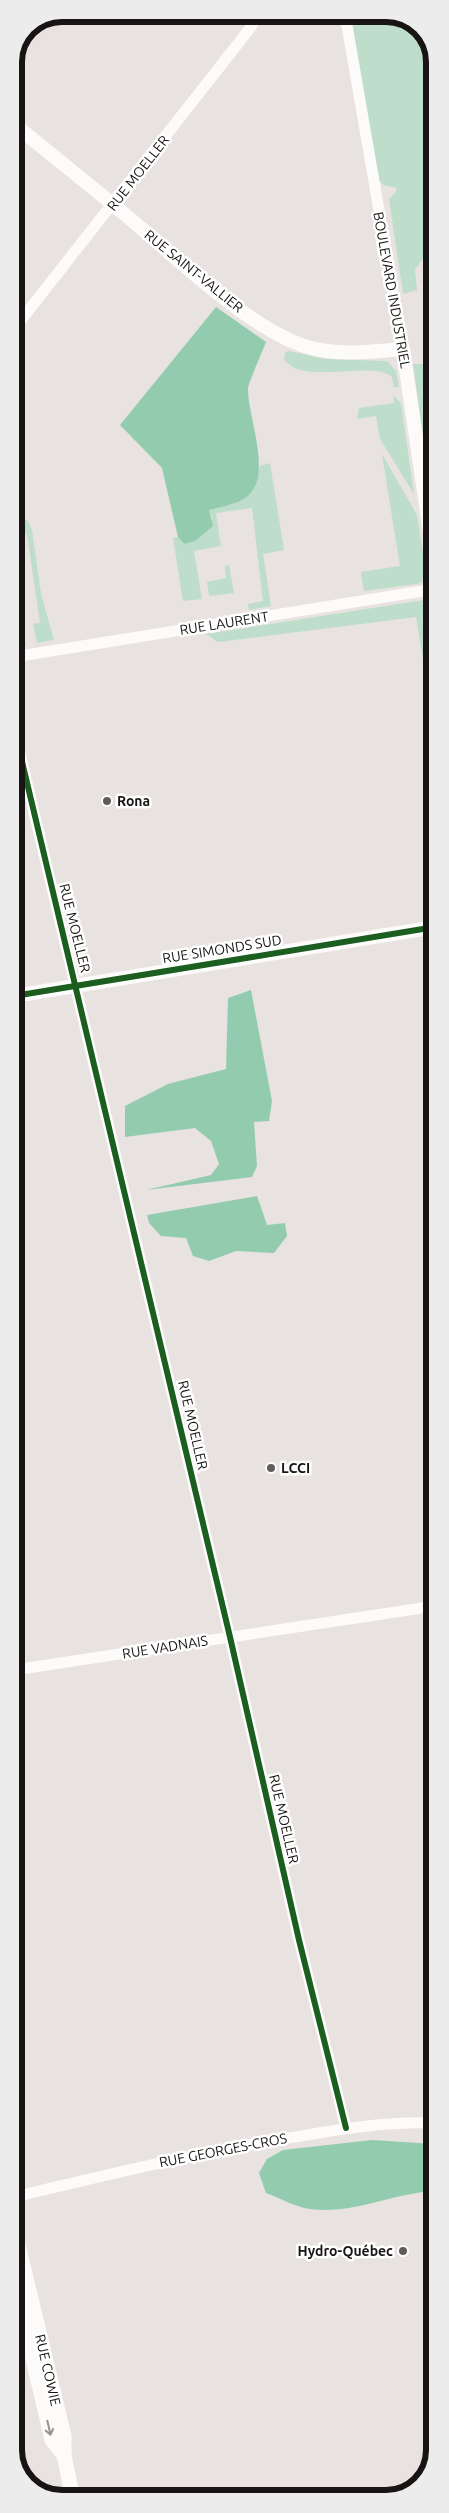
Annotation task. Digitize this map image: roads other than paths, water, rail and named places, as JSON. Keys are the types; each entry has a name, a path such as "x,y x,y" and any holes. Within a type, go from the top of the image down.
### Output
{"main road":[{"name":"RUE COWIE","path":"23,2265 64,2436 64,2455 71,2490"},
{"name":"RUE COWIE","path":"23,2316 52,2440 64,2455"}],"street":[{"name":"RUE MOELLER","path":"22,320 253,23"},
{"name":"BOULEVARD INDUSTRIEL","path":"346,23 403,349 426,506"},
{"name":"RUE SAINT-VALLIER","path":"22,130 228,301 281,335 319,350 372,352 403,349"},
{"name":"RUE LAURENT","path":"22,656 426,590"},
{"name":"RUE MOELLER","path":"22,762 230,1637 299,1940 346,2128"},
{"name":"RUE SIMONDS SUD","path":"22,995 426,927"},
{"name":"RUE VADNAIS","path":"23,1669 426,1607"},
{"name":"RUE GEORGES-CROS","path":"23,2195 146,2165 346,2128 385,2123 426,2123"}],"place":[{"name":"Rona","path":"107,801"},
{"name":"LCCI","path":"271,1468"},
{"name":"Hydro-Québec","path":"403,2251"}]}
